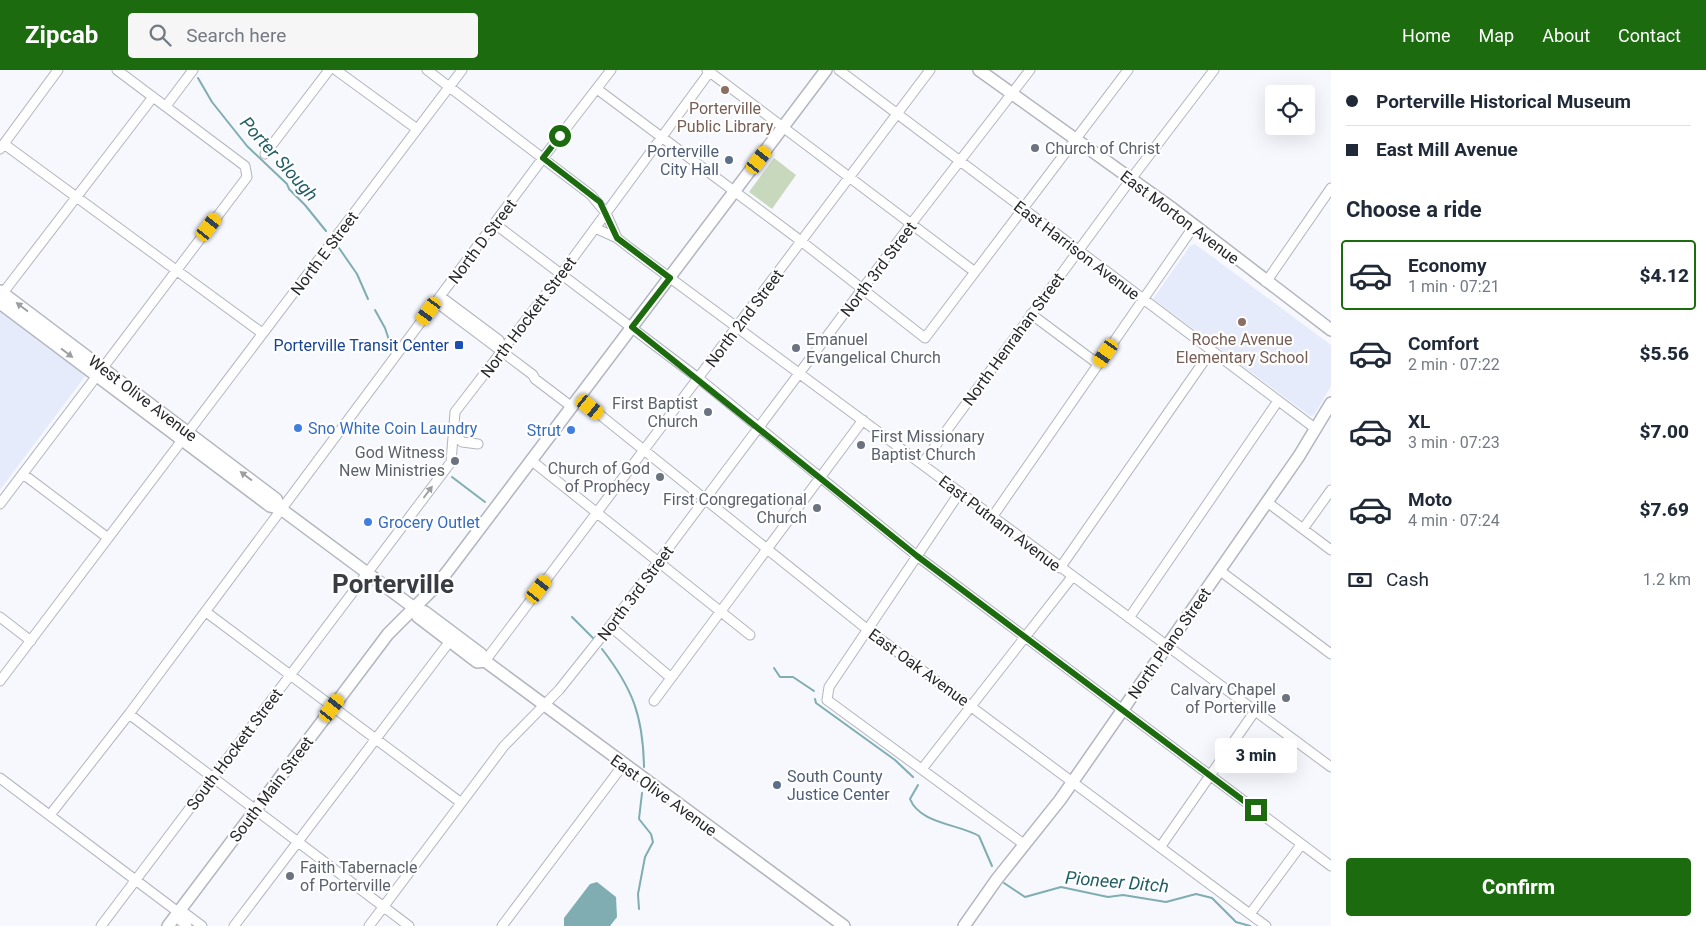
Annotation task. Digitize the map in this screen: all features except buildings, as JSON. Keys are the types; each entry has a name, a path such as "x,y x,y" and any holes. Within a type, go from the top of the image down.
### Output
{"main road":[{"name":"South Main Street","path":"168,926 388,634 437,585 826,70"},
{"name":"East Morton Avenue","path":"979,70 1075,141 1131,179 1331,330"},
{"name":"West Olive Avenue","path":"0,295 33,328 100,372 186,436 276,499 281,509 413,607"},
{"name":"West Olive Avenue","path":"0,295 60,336 100,372"},
{"path":"33,328 46,330 56,338 60,336"},
{"name":"North Plano Street","path":"964,926 997,879 1073,782 1267,502 1316,430 1331,403"},
{"name":"East Olive Avenue","path":"413,607 418,617 450,642 477,662 485,661"},
{"name":"East Olive Avenue","path":"413,607 425,612 482,654 485,661 544,706 844,926"}],"street":[{"path":"58,70 2,146 76,196 262,333"},
{"path":"0,504 247,177 246,166 117,70"},
{"path":"166,106 193,70"},
{"path":"265,154 329,70"},
{"path":"336,70 417,129"},
{"path":"427,70 591,195 606,213 617,238"},
{"name":"North E Street","path":"0,681 462,70"},
{"name":"North D Street","path":"50,816 206,612 543,158 611,70"},
{"name":"East Harrison Avenue","path":"839,70 1316,430"},
{"name":"North 2nd Street","path":"485,661 930,70"},
{"name":"North 3rd Street","path":"369,926 460,802 504,746 572,675 610,626 911,224 1030,70"},
{"path":"597,89 802,241 925,338 1128,70"},
{"name":"North Henrahan Street","path":"922,464 1078,250 1214,70"},
{"path":"709,71 975,272"},
{"name":"North Hockett Street","path":"368,573 451,462 452,430 455,412 562,273 709,71"},
{"path":"0,295 153,97"},
{"path":"1266,282 1331,188"},
{"path":"495,224 698,378 917,556 1331,866"},
{"path":"993,516 1194,226"},
{"name":"East Putnam Avenue","path":"595,228 617,238 736,328 993,516 1072,577 1331,767"},
{"name":"East Oak Avenue","path":"438,299 533,375 535,379 576,402 644,451 868,630 1161,846 1266,926"},
{"path":"1031,314 1098,364"},
{"path":"1060,568 1211,351"},
{"path":"1129,618 1278,401"},
{"path":"654,701 863,420"},
{"path":"452,430 462,442 478,444"},
{"path":"532,461 716,609 722,610 750,635"},
{"path":"23,474 108,538"},
{"path":"1303,529 1331,490"},
{"path":"960,492 829,687 827,700 1025,845"},
{"path":"1267,502 1331,550"},
{"path":"1219,570 1331,654"},
{"name":"South Hockett Street","path":"101,926 368,573"},
{"path":"922,769 1072,577"},
{"path":"206,612 460,802"},
{"path":"0,617 31,640"},
{"path":"610,626 670,677"},
{"path":"234,926 450,642"},
{"path":"1161,846 1255,711"},
{"path":"129,714 409,926"},
{"path":"502,926 623,765"},
{"path":"0,778 178,912 186,914 202,926"},
{"path":"1250,914 1301,845"},
{"path":"178,912 181,921 187,926"}],"shaded area":[{"name":"Roche Avenue Elementary School","path":"1195,244 1331,345 1331,386 1314,415 1310,416 1153,299 1190,246"},
{"path":"0,311 86,375 0,490"}],"green space":[{"path":"774,158 796,175 772,209 749,192"}],"water":[{"path":"597,882 616,897 617,917 610,926 564,926 564,918 590,884"}],"waterway":[{"name":"Porter Slough","path":"198,78 212,102 247,146 287,184 289,189 326,231"},
{"name":"Porter Slough","path":"339,248 357,274 368,299"},
{"name":"Porter Slough","path":"375,310 385,328 390,343"},
{"name":"Porter Slough","path":"452,477 485,502"},
{"name":"Porter Slough","path":"572,617 593,638"},
{"name":"Porter Slough","path":"602,649 622,677 634,704 641,733 644,767"},
{"path":"774,668 780,677 793,677 814,691"},
{"path":"815,699 816,703 895,760 913,777"},
{"path":"918,785 910,799 915,807 931,819 979,836 992,866"},
{"name":"Porter Slough","path":"639,909 638,894 645,857 653,842 651,834 639,819 642,793"},
{"name":"Pioneer Ditch","path":"1004,883 1025,897 1061,887 1108,897 1123,895 1166,902 1196,894 1212,898 1236,922 1250,926"}],"place":[{"name":"Porterville Public Library","path":"725,90"},
{"name":"Church of Christ","path":"1035,148"},
{"name":"Porterville City Hall","path":"729,160"},
{"name":"Roche Avenue Elementary School","path":"1242,322"},
{"name":"Porterville Transit Center","path":"459,345"},
{"name":"Emanuel Evangelical Church","path":"796,348"},
{"name":"First Baptist Church","path":"708,412"},
{"name":"Sno White Coin Laundry","path":"298,428"},
{"name":"Strut","path":"571,430"},
{"name":"First Missionary Baptist Church","path":"861,445"},
{"name":"God Witness New Ministries","path":"455,461"},
{"name":"Church of God of Prophecy","path":"660,477"},
{"name":"First Congregational Church","path":"817,508"},
{"name":"Grocery Outlet","path":"368,522"},
{"name":"Calvary Chapel of Porterville","path":"1286,698"},
{"name":"South County Justice Center","path":"777,785"},
{"name":"Faith Tabernacle of Porterville","path":"290,876"}],"district":[{"name":"Porterville","path":"393,584"}],"route":[{"path":"560,136 543,158 600,202 617,238 670,278 632,327 822,477 917,556 1256,810"}]}
